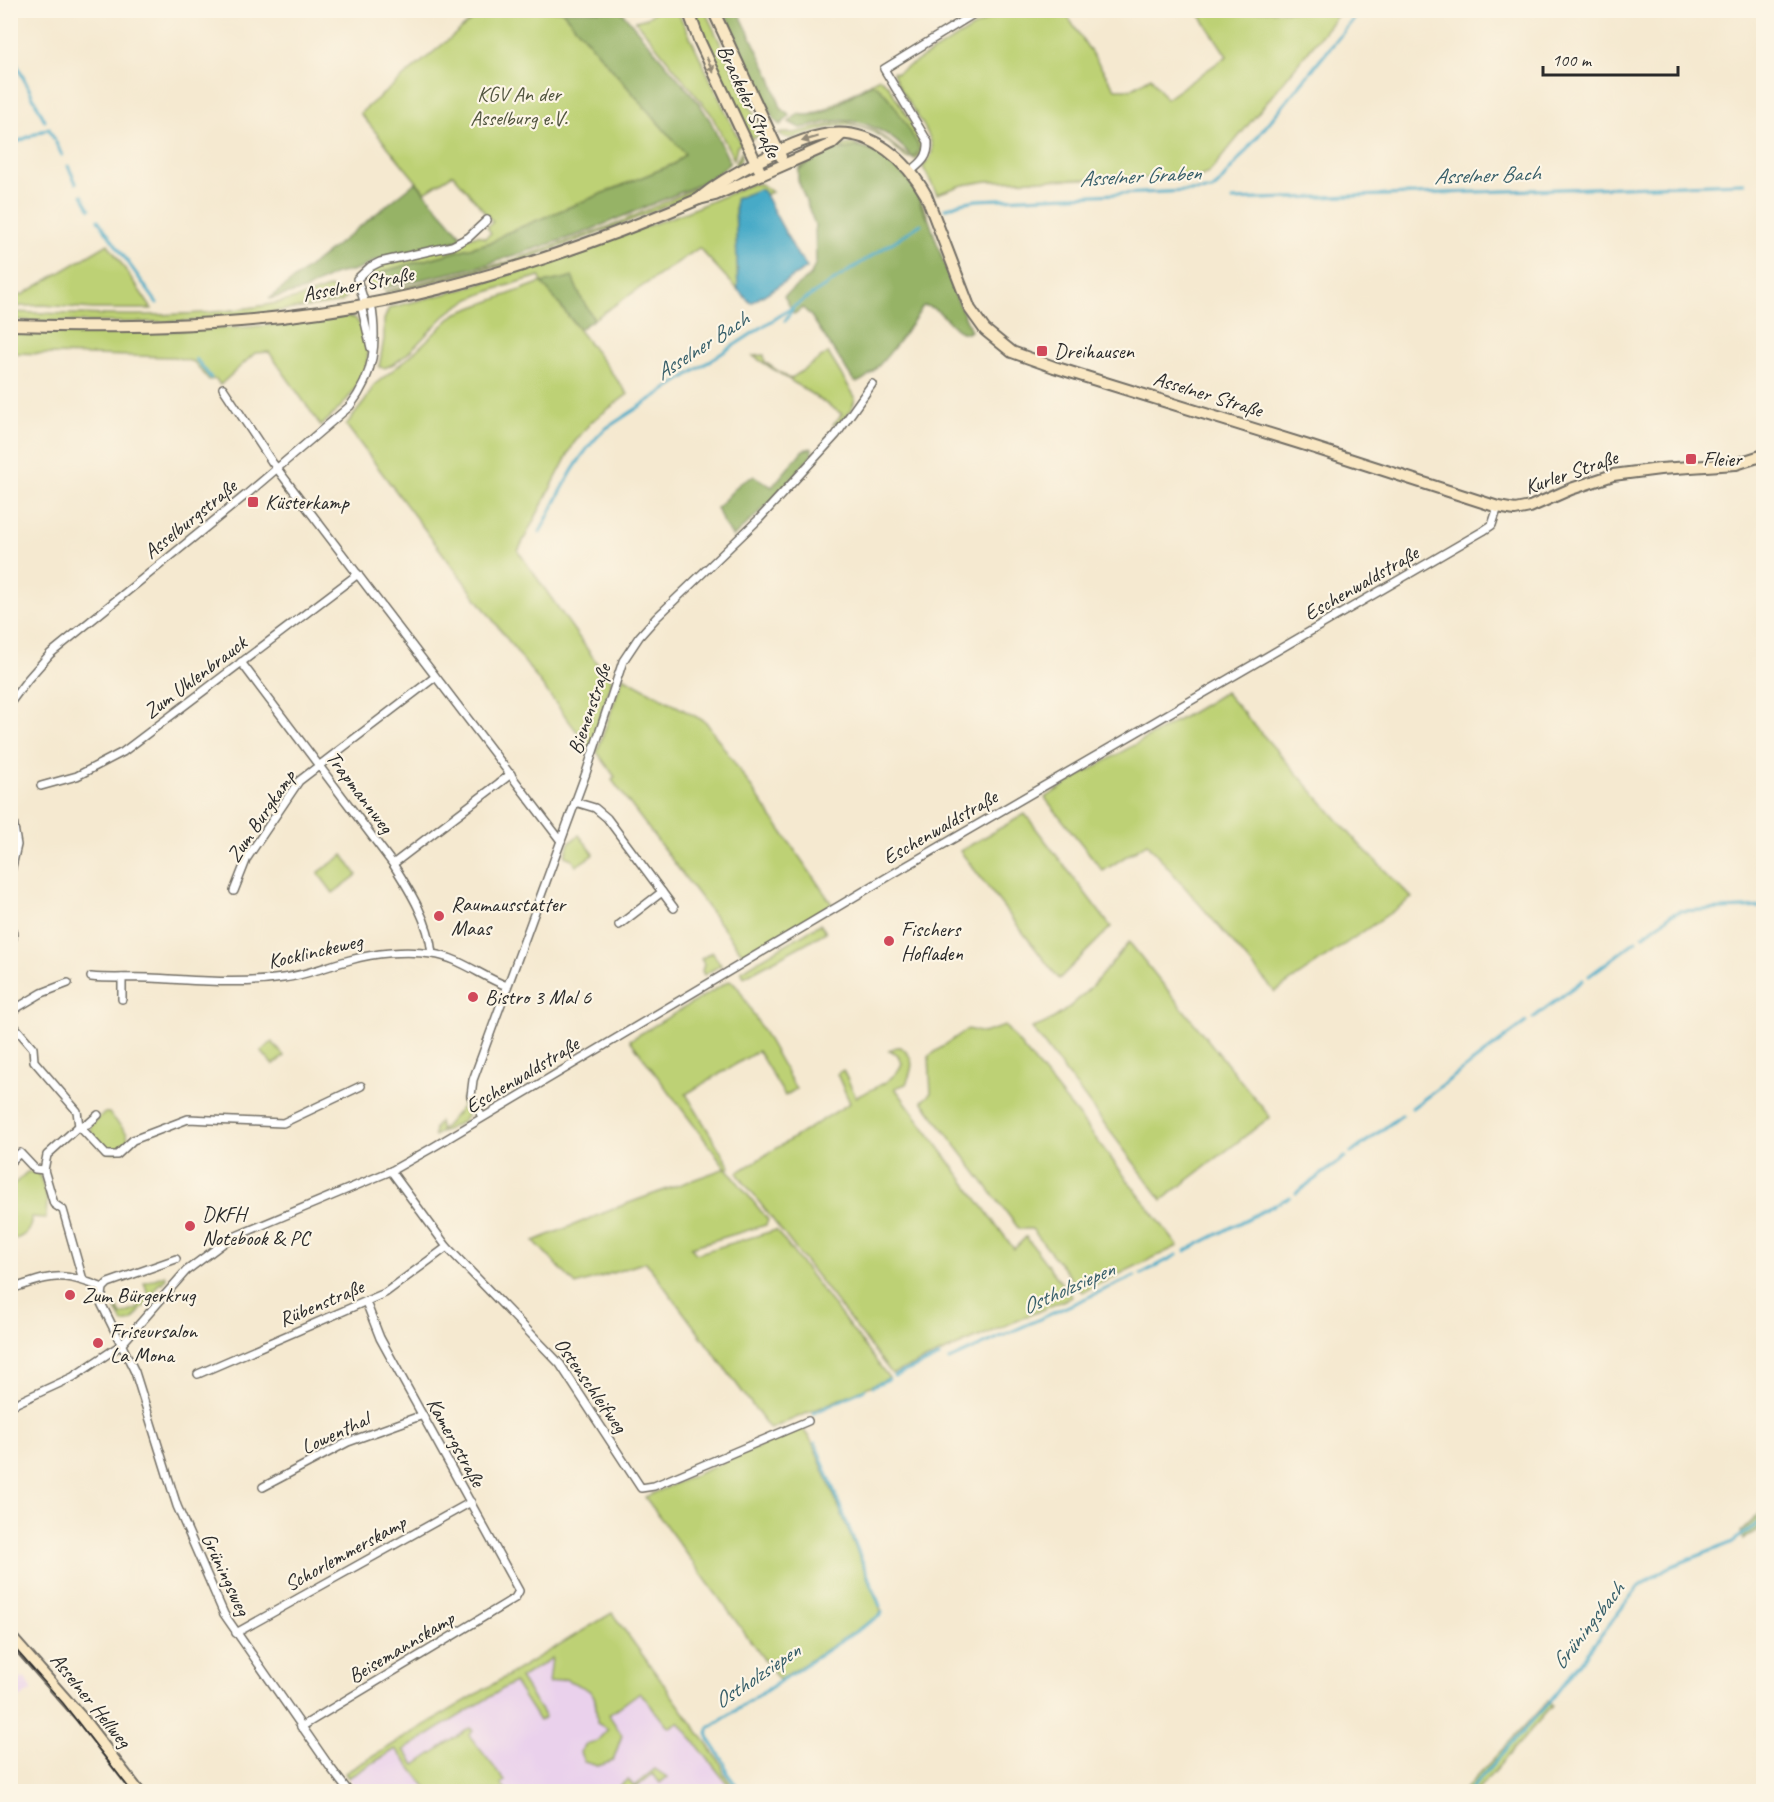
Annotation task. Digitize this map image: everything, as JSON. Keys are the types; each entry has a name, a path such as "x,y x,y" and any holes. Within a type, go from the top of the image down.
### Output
{"main road":[{"name":"Brackeler Straße","path":"688,10 699,40 761,175"},
{"name":"Brackeler Straße","path":"713,10 785,165"},
{"name":"Asselner Straße","path":"699,199 711,188 778,151 831,134 856,136 881,146 911,171 926,195 970,309 985,330 1012,352 1498,507"},
{"name":"Asselner Straße","path":"10,325 173,326 262,319 366,304 454,284 584,244 699,199 715,195 831,144 842,134"},
{"name":"Kurler Straße","path":"1498,507 1520,510 1613,475 1736,464 1764,455"},
{"name":"Asselner Hellweg","path":"10,1636 82,1718 139,1791"}],"street":[{"path":"911,171 923,161 927,154 928,142 884,69 980,10"},
{"name":"Asselburgstraße","path":"10,703 50,654 277,469 350,406 369,375 372,351 366,304 357,279 370,267 380,262 452,246 469,237 487,220"},
{"name":"Bienenstraße","path":"482,1117 471,1096 471,1089 575,802 615,680 627,653 662,612 759,519 836,435 872,384"},
{"path":"223,388 277,469 561,841"},
{"name":"Eschenwaldstraße","path":"10,1406 73,1377 121,1345 135,1332 186,1272 219,1245 239,1234 391,1171 905,867 1484,531 1492,525 1498,507"},
{"name":"Zum Uhlenbrauck","path":"40,786 77,776 123,752 358,574"},
{"name":"Trapmannweg","path":"241,662 393,864 425,922 431,939 432,954"},
{"name":"Zum Burgkamp","path":"234,891 247,858 299,781 435,676"},
{"path":"393,864 511,774"},
{"path":"575,802 595,808 607,818 675,908"},
{"path":"10,803 17,845 10,875"},
{"path":"619,925 662,892"},
{"path":"10,906 13,937 10,948"},
{"name":"Kocklinckeweg","path":"91,977 241,982 303,974 350,960 400,953 432,954 462,963 490,980 507,986"},
{"path":"122,978 122,999"},
{"path":"10,1012 42,993 68,983"},
{"path":"10,1021 33,1048 34,1061 76,1111 79,1126 106,1155 111,1156 117,1155 133,1140 188,1119 283,1123 361,1086"},
{"path":"83,1280 63,1210 54,1204 44,1170 47,1155 79,1126 88,1124 98,1115"},
{"path":"10,1162 20,1153 35,1169 44,1170"},
{"name":"Ostenschleifweg","path":"391,1171 447,1247 560,1364 641,1488 654,1486 808,1421"},
{"name":"Rübenstraße","path":"198,1374 385,1293 447,1247"},
{"path":"10,1289 55,1275 83,1280 103,1288 108,1283 176,1259"},
{"name":"Grüningsweg","path":"103,1288 101,1303 135,1372 177,1506 224,1614 349,1791"},
{"name":"Kamergstraße","path":"366,1302 380,1338 517,1587 518,1595"},
{"name":"Lowenthal","path":"263,1487 348,1442 423,1415"},
{"name":"Schorlemmerskamp","path":"236,1633 471,1503"},
{"name":"Beisemannskamp","path":"302,1727 518,1595"}],"shaded area":[{"path":"612,1613 721,1763 724,1774 736,1791 359,1792 345,1773"},
{"path":"13,1665 20,1680 25,1678 32,1691 11,1702 11,1666"}],"green space":[{"path":"1003,10 1064,11 1115,89 1131,89 1151,77 1166,99 1227,56 1197,11 1341,11 1209,173 1199,177 987,181 963,185 937,194 923,167 932,152 932,144 901,91 893,72 897,73"},
{"name":"KGV An der Asselburg e.V.","path":"483,11 562,11 685,154 674,164 504,234 492,242 378,274 383,288 375,288 369,284 365,275 373,267 478,235 485,238 491,233 487,227 493,222 453,174 425,192 360,113"},
{"path":"562,11 621,11 698,102 710,120 730,163 716,175 691,188 583,233 485,265 383,288 378,274 492,242 504,234 674,164 685,154"},
{"path":"656,11 677,11 686,28 741,144 737,146 734,160 711,114 636,21 647,18"},
{"path":"694,11 705,11 763,134 751,139 705,41"},
{"path":"724,11 738,11 770,76 781,108 790,116 780,125 774,120"},
{"path":"879,78 888,85 923,142 924,150 916,160 913,158 917,155 873,84 828,111 808,116 826,109"},
{"path":"873,84 892,103 918,145 919,151 913,158 886,134 864,124 840,121 800,128 789,122 798,114 819,114 828,110"},
{"path":"846,122 874,130 910,158 906,158 877,134 855,126 837,126 791,138 778,133 795,133"},
{"path":"852,144 868,148 893,161 917,191 929,220 903,174 844,148 816,157 798,170 814,154 829,148"},
{"path":"857,147 885,158 912,186 929,220 954,292 971,331 962,332 937,310 923,306 884,360 866,378 858,382 854,381 811,316 803,308 794,314 784,296 811,275 816,262 815,225 798,180 798,170 828,152"},
{"path":"742,150 737,166 701,191 615,227 517,262 385,293 385,291 508,262 616,224 714,180 734,167"},
{"path":"416,182 463,238 433,248 374,261 360,269 335,274 305,290 269,299"},
{"path":"752,184 761,184 772,192 735,206 738,290 699,248 594,319 572,277 543,283 628,394 591,422 574,443 518,551 604,673 612,680 590,749 346,425 365,401 374,385 408,358 455,314 542,282 539,276 492,290 469,300 448,313 401,359 384,368 379,367 384,339 384,320 389,308 464,289 542,264 686,212"},
{"path":"108,244 152,309 93,309 43,305 11,307 11,294 22,295"},
{"path":"572,277 594,319 579,329 542,283"},
{"path":"331,287 346,298 341,302 221,318 132,322 11,320 11,312 131,315 215,312 294,299"},
{"path":"345,316 356,319 365,335 368,350 366,364 353,391 321,426 269,352 255,353 220,385 216,379 209,380 194,362 174,357 11,353 11,330 220,329"},
{"path":"828,353 855,397 853,406 847,415 841,422 833,425 842,414 753,356 764,355 765,362 790,379"},
{"path":"812,448 812,455 776,497 733,537 723,523 717,508 740,483 754,476 772,487 803,450"},
{"path":"623,677 706,722 832,904 744,956 612,780 615,777 597,752"},
{"path":"1225,692 1359,844 1412,898 1275,992 1147,843 1103,871 1045,798"},
{"path":"1025,814 1111,927 1059,979 960,851"},
{"path":"579,835 594,854 576,866 572,859 565,856 569,843"},
{"path":"343,855 357,875 333,893 318,873"},
{"path":"820,924 826,932 744,977 741,971"},
{"path":"1129,942 1270,1117 1162,1200 1032,1028 1059,1015 1085,993"},
{"path":"712,952 721,965 704,975 702,971 704,964 701,959"},
{"path":"729,981 739,989 796,1089 785,1096 758,1051 686,1094 730,1167 727,1169 768,1220 766,1225 691,1247 696,1254 776,1230 889,1378 770,1429 646,1262 576,1285 534,1241 626,1204 726,1168 630,1040"},
{"path":"1005,1026 1077,1114 1178,1246 1082,1292 1032,1229 1019,1229 922,1101 931,1093 929,1056 968,1029 983,1033"},
{"path":"272,1042 284,1056 273,1065 261,1051"},
{"path":"897,1047 906,1051 912,1064 906,1084 895,1088 1014,1249 1026,1237 1072,1297 892,1374 738,1172 850,1103 837,1074 843,1070 856,1097 889,1079 902,1063 897,1054 889,1051"},
{"path":"462,1097 467,1116 462,1122 434,1136 439,1122 441,1131 462,1107"},
{"path":"104,1113 109,1113 127,1133 128,1140 116,1152 108,1152 92,1135 90,1126"},
{"path":"27,1172 39,1172 47,1200 46,1218 31,1217 28,1230 11,1241 11,1187"},
{"path":"165,1275 166,1278 162,1283 160,1282 155,1292 132,1321 123,1323 116,1309 118,1308 121,1315 139,1308 137,1302 150,1297 144,1283"},
{"path":"802,1428 811,1440 881,1610 880,1615 779,1680 645,1497"},
{"path":"1763,1510 1763,1527 1743,1540 1741,1532"},
{"path":"612,1613 721,1763 724,1774 736,1791 733,1791 679,1722 670,1727 667,1726 640,1692 609,1715 622,1735 613,1761 598,1766 584,1762 580,1752 586,1744 597,1741 608,1729 597,1723 596,1703 589,1690 565,1679 549,1683 552,1658 520,1678 545,1717 539,1721 514,1682 404,1750 415,1765 470,1728 473,1731 469,1735 505,1781 501,1784 507,1791 429,1791 396,1749 348,1778 345,1773"},
{"path":"1548,1701 1552,1706 1477,1791 1463,1791"},
{"path":"655,1769 667,1777 660,1783 653,1774 635,1788 638,1791 614,1791 628,1779 634,1786"}],"water":[{"path":"759,189 763,191 798,256 807,268 751,303 738,290 735,199"}],"waterway":[{"name":"Asselner Graben","path":"945,209 977,200 1212,190 1361,10"},
{"path":"10,51 45,121"},
{"path":"10,145 49,128"},
{"path":"49,129 62,155"},
{"path":"68,166 76,183"},
{"name":"Asselner Bach","path":"1232,200 1744,183"},
{"path":"82,195 90,209"},
{"path":"98,220 157,303"},
{"name":"Asselner Bach","path":"540,532 576,464 605,429 921,224"},
{"path":"785,321 793,308"},
{"path":"196,359 211,378"},
{"name":"Ostholzsiepen","path":"1643,936 1671,915 1681,911 1764,907"},
{"name":"Ostholzsiepen","path":"1589,976 1636,941"},
{"name":"Ostholzsiepen","path":"1533,1018 1583,980"},
{"name":"Ostholzsiepen","path":"1412,1108 1526,1022"},
{"name":"Ostholzsiepen","path":"1351,1153 1402,1115"},
{"name":"Ostholzsiepen","path":"1296,1193 1345,1157"},
{"name":"Ostholzsiepen","path":"1185,1251 1290,1197"},
{"name":"Ostholzsiepen","path":"1141,1274 1177,1255"},
{"name":"Ostholzsiepen","path":"949,1360 1135,1276"},
{"name":"Ostholzsiepen","path":"894,1376 939,1357"},
{"name":"Ostholzsiepen","path":"873,1386 889,1379"},
{"name":"Ostholzsiepen","path":"814,1413 865,1389"},
{"name":"Ostholzsiepen","path":"815,1443 880,1606"},
{"name":"Grüningsbach","path":"1468,1792 1551,1700 1638,1587 1667,1568 1731,1543 1764,1519"},
{"name":"Ostholzsiepen","path":"741,1792 727,1773 724,1762 709,1739 707,1733 709,1728 881,1615 882,1612"}],"tram line":[{"path":"10,1643 63,1703 132,1792"}],"place":[{"name":"Dreihausen","path":"1042,351"},
{"name":"Fleier","path":"1691,459"},
{"name":"Küsterkamp","path":"253,502"},
{"name":"Raumausstatter Maas","path":"439,916"},
{"name":"Fischers Hofladen","path":"889,941"},
{"name":"Bistro 3 Mal 6","path":"473,997"},
{"name":"DKFH Notebook & PC","path":"190,1226"},
{"name":"Zum Bürgerkrug","path":"70,1295"},
{"name":"Friseursalon La Mona","path":"98,1343"}]}
